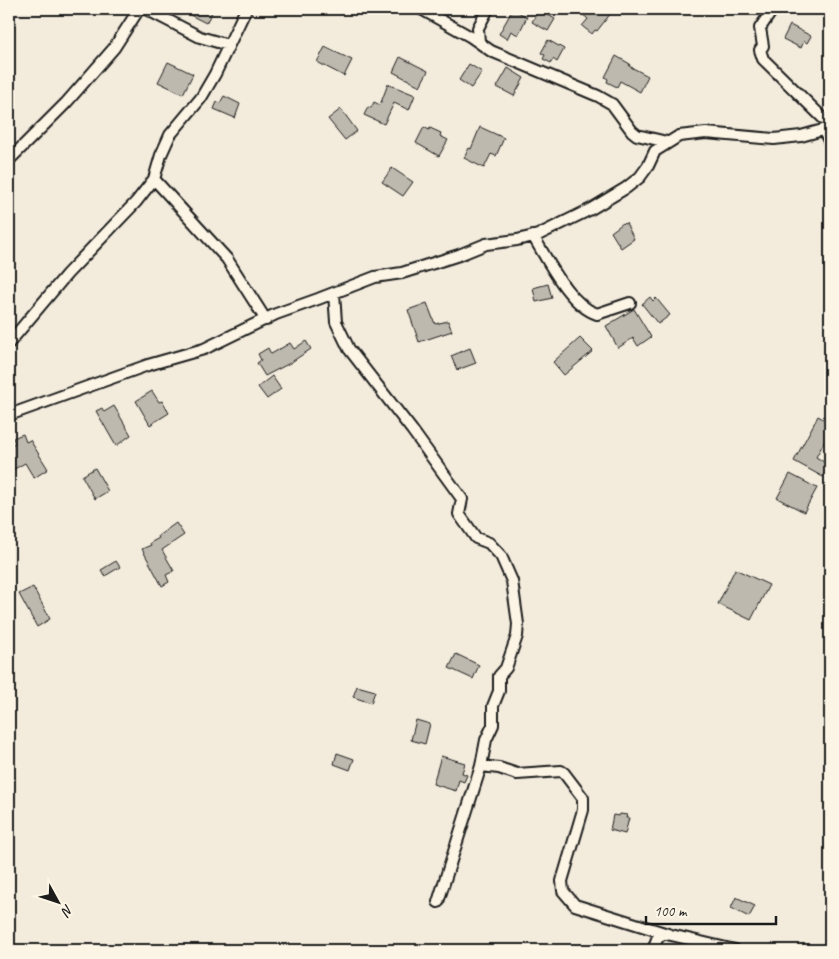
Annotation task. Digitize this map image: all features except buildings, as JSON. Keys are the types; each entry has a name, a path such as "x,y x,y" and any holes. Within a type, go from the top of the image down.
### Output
{"street":[{"path":"10,157 66,104 114,48 139,9"},
{"path":"146,9 200,37 228,45"},
{"path":"9,343 67,274 136,202 154,179 161,155 170,135 200,98 215,74 246,9"},
{"path":"421,9 492,51 598,96 612,104 632,131 667,142"},
{"path":"479,42 478,28 488,9"},
{"path":"9,415 148,365 204,349 276,314 375,277 402,272 459,255 486,244 533,236 591,209 626,188 640,177 655,151 679,136 706,133 774,139 801,136 826,130 827,121 763,59 760,50 762,46 760,28 773,9"},
{"path":"464,33 478,28"},
{"path":"154,179 227,259 266,320"},
{"path":"533,236 568,292 592,312 597,314 630,304"},
{"path":"334,293 336,322 349,349 412,430 462,499 459,514 476,538 489,542 501,556 512,581 518,624 517,636 506,668 499,676 499,691 493,706 493,725 486,740 481,766 438,902"},
{"path":"481,766 498,768 517,774 561,771 583,798 583,810 562,881 563,891 575,905 663,933 735,950"},
{"path":"653,950 657,939 663,933"}],"lane":[{"path":"826,130 830,148"}]}
